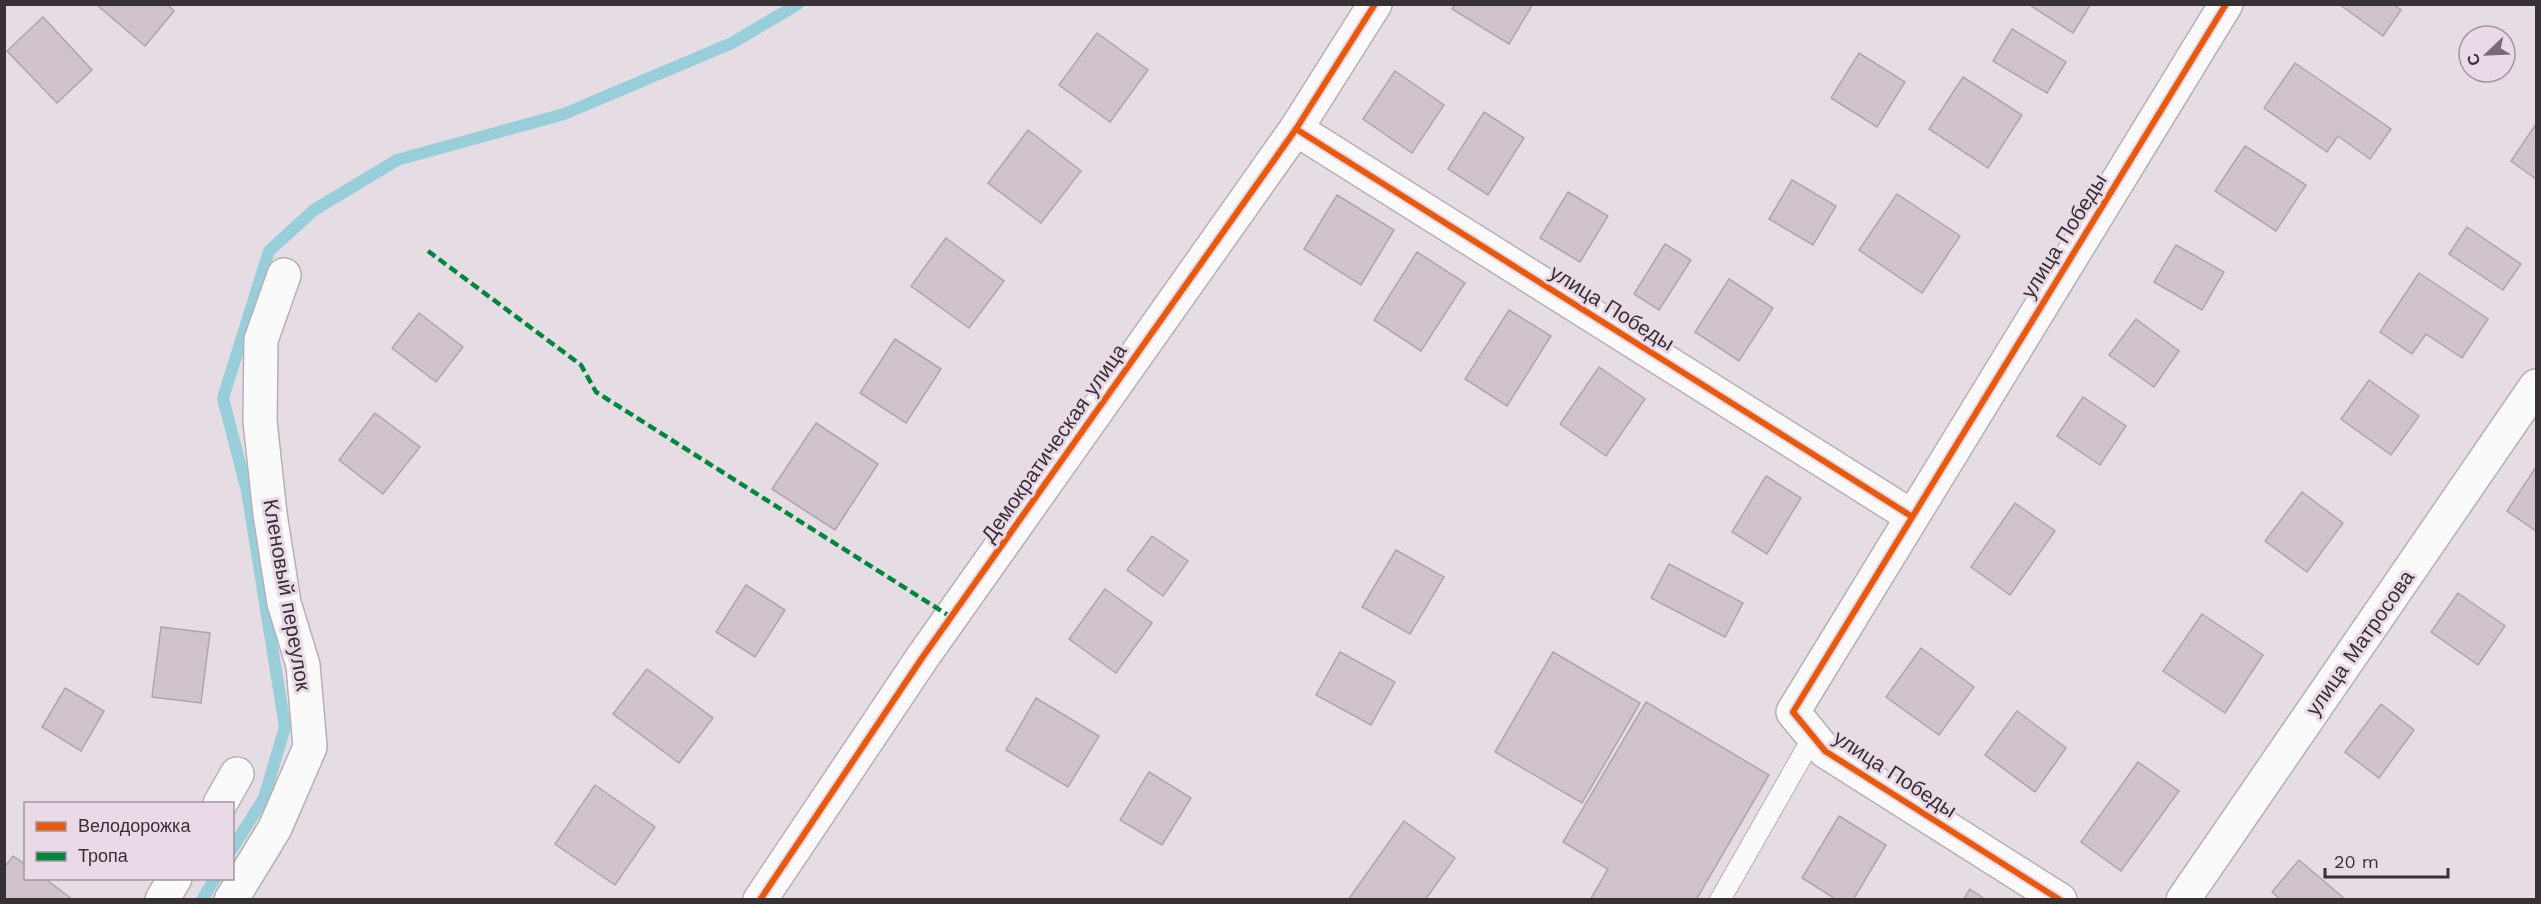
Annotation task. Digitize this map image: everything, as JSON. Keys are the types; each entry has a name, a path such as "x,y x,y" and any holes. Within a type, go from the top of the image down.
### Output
{"street":[{"name":"Демократическая улица","path":"760,900 922,658 1296,129 1374,4"},
{"name":"улица Победы","path":"2060,900 1825,751 1793,712 2226,4"},
{"name":"улица Победы","path":"1296,129 1911,516"},
{"name":"Кленовый переулок","path":"231,900 275,828 310,747 303,665 284,603 270,514 260,421 261,340 284,276"},
{"name":"улица Матросова","path":"2183,900 2536,386"},
{"path":"221,802 237,774"},
{"path":"162,900 174,880"}],"lane":[{"path":"1720,900 1814,737"}],"building":[{"path":"167,4 174,11 145,46 97,5"},
{"path":"1455,4 1533,4 1509,44 1452,9"},
{"path":"2028,4 2091,4 2073,33"},
{"path":"2339,4 2393,4 2401,10 2383,36"},
{"path":"43,17 92,70 57,103 7,51"},
{"path":"2012,29 2066,62 2047,93 1993,61"},
{"path":"1097,33 1148,70 1110,122 1059,85"},
{"path":"1859,53 1905,82 1877,127 1831,98"},
{"path":"2295,63 2391,129 2370,159 2338,136 2327,152 2264,108"},
{"path":"1395,71 1444,105 1412,153 1363,119"},
{"path":"1963,77 2022,115 1988,168 1929,129"},
{"path":"1484,112 1524,138 1488,195 1448,169"},
{"path":"2536,124 2536,179 2511,161"},
{"path":"1028,130 1081,171 1041,223 988,183"},
{"path":"2245,146 2306,185 2276,231 2215,191"},
{"path":"1792,180 1836,206 1813,245 1769,219"},
{"path":"1568,192 1608,216 1580,262 1540,238"},
{"path":"1897,194 1960,236 1922,293 1859,250"},
{"path":"1337,195 1394,230 1361,285 1304,249"},
{"path":"2467,227 2521,264 2503,290 2449,254"},
{"path":"946,238 1004,281 969,328 911,286"},
{"path":"1665,244 1691,260 1659,310 1634,294"},
{"path":"2176,245 2224,272 2202,310 2154,282"},
{"path":"1417,252 1465,283 1421,351 1374,320"},
{"path":"2419,273 2488,319 2462,358 2426,334 2412,354 2380,332"},
{"path":"1729,279 1773,308 1739,361 1695,332"},
{"path":"1509,310 1551,336 1507,406 1465,379"},
{"path":"419,313 463,347 436,382 392,348"},
{"path":"2136,319 2179,351 2154,387 2109,355"},
{"path":"895,339 941,369 906,423 860,393"},
{"path":"1599,367 1645,399 1606,456 1560,424"},
{"path":"2369,380 2419,416 2391,455 2341,419"},
{"path":"2083,397 2126,426 2100,465 2057,436"},
{"path":"375,413 420,447 383,494 339,460"},
{"path":"816,423 878,464 835,530 772,489"},
{"path":"2536,467 2536,531 2507,511"},
{"path":"1766,476 1801,498 1767,554 1732,532"},
{"path":"2302,492 2343,523 2307,572 2265,541"},
{"path":"2015,503 2055,531 2010,595 1971,567"},
{"path":"1152,536 1188,561 1163,596 1127,570"},
{"path":"1396,550 1444,577 1410,634 1362,607"},
{"path":"1669,564 1743,603 1725,637 1651,598"},
{"path":"746,585 785,610 755,657 716,632"},
{"path":"1105,589 1152,623 1116,673 1069,639"},
{"path":"2458,593 2505,626 2478,665 2431,632"},
{"path":"2202,614 2263,655 2225,713 2163,671"},
{"path":"161,627 210,633 201,703 152,697"},
{"path":"1921,648 1974,687 1939,735 1886,697"},
{"path":"1340,652 1395,682 1371,725 1316,695"},
{"path":"1553,652 1640,703 1582,803 1495,752"},
{"path":"647,669 713,718 679,763 613,714"},
{"path":"65,688 104,711 81,751 42,727"},
{"path":"1036,698 1099,736 1068,787 1006,750"},
{"path":"1646,702 1769,775 1696,900 1590,900 1608,869 1563,842"},
{"path":"2381,704 2414,730 2379,778 2345,752"},
{"path":"2017,711 2066,748 2035,792 1985,755"},
{"path":"2138,762 2179,791 2121,871 2081,842"},
{"path":"1149,772 1191,798 1162,845 1120,820"},
{"path":"595,785 655,827 615,885 555,844"},
{"path":"1839,816 1886,845 1853,900 1837,900 1802,878"},
{"path":"1404,821 1455,858 1425,900 1348,900"},
{"path":"13,856 24,864 24,880 47,880 73,900 4,900 4,868"},
{"path":"2299,860 2346,900 2281,900 2272,892"},
{"path":"1970,889 1986,900 1963,900"}],"waterway":[{"path":"234,846 264,798 285,727 247,491 223,398 269,251 314,210 397,160 564,114 732,43 798,4"},
{"path":"202,900 214,880"}],"marked path":[{"path":"428,251 581,365 596,392 951,617"}],"cycle path":[{"path":"760,900 922,658 1296,129 1375,4"},
{"path":"2060,900 1825,751 1793,712 2226,4"},
{"path":"1296,129 1911,516"}]}
